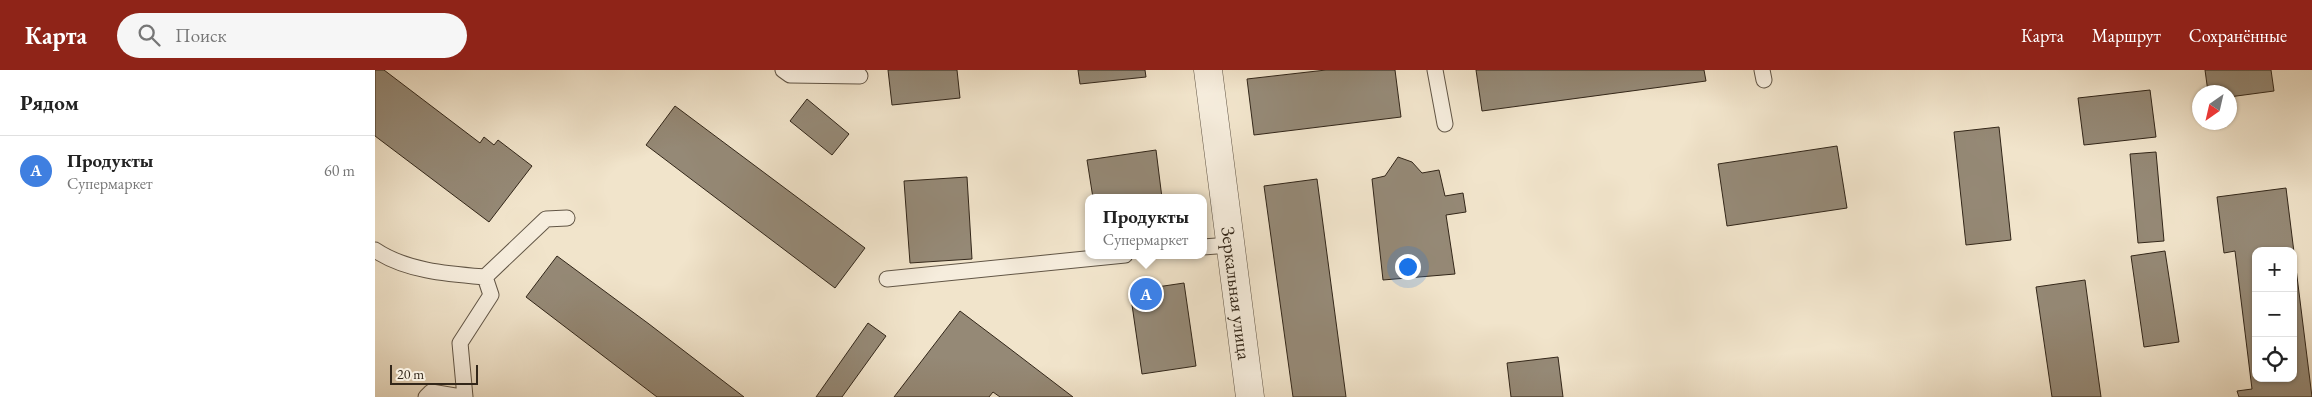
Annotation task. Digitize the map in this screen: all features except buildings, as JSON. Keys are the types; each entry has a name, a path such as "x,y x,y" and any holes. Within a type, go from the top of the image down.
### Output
{"street":[{"name":"Зеркальная улица","path":"1208,70 1250,397"}],"lane":[{"path":"783,70 790,75 860,76"},
{"path":"1435,70 1445,124"},
{"path":"375,250 389,259 444,273 485,277 546,219 567,218"},
{"path":"1207,247 1230,245"},
{"path":"887,279 1085,259"},
{"path":"465,397 460,343 491,295 485,277"},
{"path":"426,397 431,392 461,397"}],"place":[{"name":"Продукты","path":"1146,294"}]}
